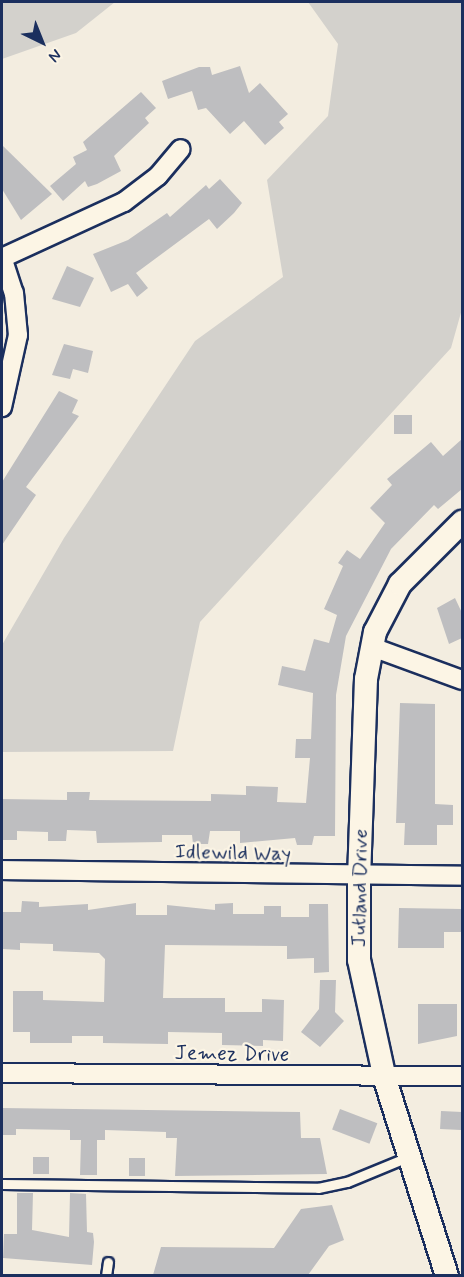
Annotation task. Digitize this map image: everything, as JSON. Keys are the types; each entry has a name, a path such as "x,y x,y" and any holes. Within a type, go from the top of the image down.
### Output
{"street":[{"path":"2,407 18,336 14,292 2,258 133,196 181,149"},
{"name":"Jutland Drive","path":"447,1275 385,1079 359,960 359,879 372,647 400,584 462,522"},
{"path":"372,647 462,680"},
{"name":"Idlewild Way","path":"2,870 359,879 462,876"},
{"name":"Jemez Drive","path":"2,1073 385,1079 462,1076"}],"lane":[{"path":"2,1184 318,1188 347,1182 411,1156"},
{"path":"106,1275 108,1262"}],"shaded area":[{"path":"2,2 115,2 76,33 2,59"},
{"path":"308,2 462,2 462,309 451,348 200,622 173,751 2,752 2,645 64,538 195,341 283,277 267,180 328,116 338,44"}],"building":[{"path":"240,66 249,93 260,83 288,114 279,122 284,128 265,145 244,121 230,134 206,108 198,110 192,91 168,99 162,81 199,67 210,67 212,75"},
{"path":"141,92 156,108 145,118 149,123 114,156 121,171 88,187 85,181 63,201 50,186 76,164 73,157 87,150 83,142"},
{"path":"2,145 52,194 21,220 2,189"},
{"path":"220,179 242,203 234,213 217,229 209,219 136,273 148,288 137,297 128,284 111,292 93,254 128,240 167,213 170,217 206,185 209,189"},
{"path":"67,266 94,278 80,307 52,299"},
{"path":"64,344 93,351 88,373 73,369 70,379 52,375"},
{"path":"59,391 78,400 72,413 79,416 26,487 36,495 2,545 2,482"},
{"path":"394,415 412,415 412,434 394,434"},
{"path":"462,439 462,489 438,509 434,505 391,549 346,636 336,695 335,836 314,836 312,845 297,845 295,838 240,843 240,831 210,831 208,844 193,844 192,835 162,835 162,842 97,843 96,831 67,830 66,841 48,841 48,832 17,831 17,840 2,840 2,799 67,800 67,792 90,792 89,800 211,801 211,794 246,795 246,786 278,787 277,802 306,803 310,758 295,758 296,739 311,739 313,693 278,685 282,666 305,671 314,639 329,643 337,615 324,609 343,566 338,563 347,550 360,559 385,523 370,508 392,485 387,479 431,442 443,456"},
{"path":"455,598 462,613 462,638 449,644 437,608"},
{"path":"400,703 435,704 435,804 453,805 453,825 437,825 437,845 404,845 405,823 396,823"},
{"path":"22,901 39,902 39,907 88,904 88,910 136,903 136,915 167,915 167,905 215,910 215,904 233,903 233,914 264,914 264,906 281,906 281,917 309,917 309,904 328,904 329,972 314,973 314,958 287,959 287,946 165,945 163,998 225,998 225,1012 262,1012 262,999 284,1000 283,1041 263,1040 263,1046 222,1045 222,1033 168,1032 168,1044 103,1043 103,1036 72,1036 72,1043 30,1043 30,1032 13,1032 13,991 43,991 43,1000 104,1002 105,959 99,953 53,951 53,944 20,943 20,950 2,949 2,912 21,912"},
{"path":"399,908 462,909 462,932 444,932 444,948 398,948"},
{"path":"320,980 336,980 335,1012 344,1021 320,1047 301,1032 319,1009"},
{"path":"418,1004 457,1004 457,1036 418,1044"},
{"path":"2,1108 300,1112 301,1138 320,1138 327,1174 175,1176 177,1138 166,1138 166,1132 105,1130 105,1140 97,1140 97,1175 80,1175 81,1140 70,1140 70,1130 16,1129 16,1135 2,1135"},
{"path":"340,1109 377,1123 369,1144 332,1130"},
{"path":"441,1111 462,1112 461,1130 440,1129"},
{"path":"33,1157 49,1157 49,1174 33,1174"},
{"path":"129,1158 145,1158 145,1176 129,1176"},
{"path":"17,1193 33,1193 32,1230 69,1237 70,1193 86,1194 87,1232 93,1233 94,1242 92,1265 3,1258 4,1234 17,1234"},
{"path":"332,1205 344,1240 329,1246 308,1275 153,1275 161,1247 274,1248 301,1209"}]}
